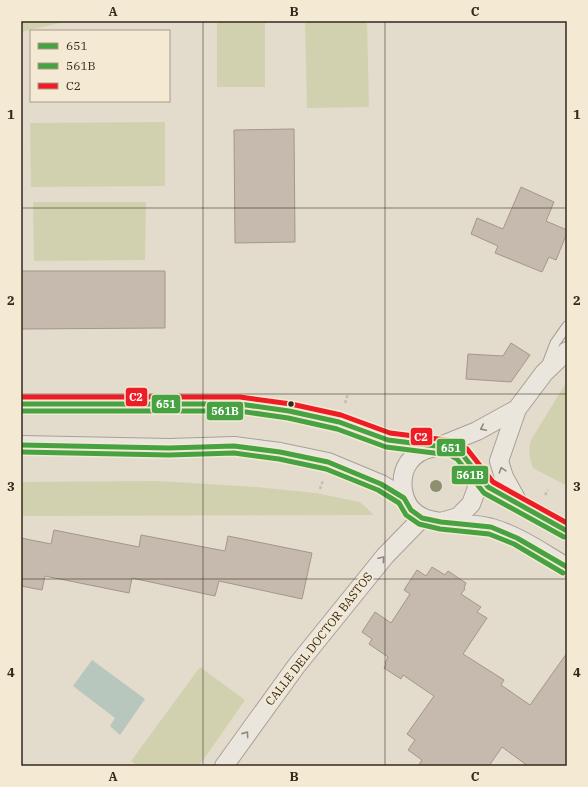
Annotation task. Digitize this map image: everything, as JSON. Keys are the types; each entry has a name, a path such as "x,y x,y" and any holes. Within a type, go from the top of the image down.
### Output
{"street":[{"path":"519,504 504,477 499,461 517,409 544,373 567,351"},
{"path":"21,404 239,404 289,411 339,422 388,440 452,448 462,454 488,487 567,531"},
{"path":"517,409 477,431 440,446 422,450 408,462 401,480 404,498 411,510 422,518 441,522 491,527 517,538 567,567"},
{"path":"21,445 169,448 234,446 280,452 328,462 381,484 404,498"},
{"path":"441,522 458,517 471,504 476,488 474,470"},
{"name":"CALLE DEL DOCTOR BASTOS","path":"224,766 248,731 311,647 385,556 422,518"}],"lane":[{"path":"544,373 555,343 567,326"}],"green space":[{"path":"21,21 68,21 21,32"},
{"path":"217,21 265,21 265,87 217,87"},
{"path":"305,21 367,21 369,107 307,108"},
{"path":"165,122 165,186 31,187 30,123"},
{"path":"33,202 146,202 145,260 34,261"},
{"path":"567,381 567,486 533,468 529,447 531,440"},
{"path":"158,481 256,487 316,493 360,502 374,515 21,516 21,482"},
{"path":"200,667 245,700 199,766 138,766 131,761"}],"shaded area":[{"path":"92,660 145,699 120,735 110,726 115,718 73,686"}],"building":[{"path":"294,129 295,242 235,243 234,130"},
{"path":"521,187 554,202 546,221 567,230 556,260 549,257 542,272 495,253 498,246 471,234 477,218 503,229"},
{"path":"21,271 165,271 165,328 21,329"},
{"path":"511,343 530,355 511,382 466,379 468,354 503,356"},
{"path":"54,530 139,547 141,535 225,551 228,536 312,553 302,599 219,581 215,596 132,578 129,593 45,576 42,590 21,586 21,538 51,544"},
{"path":"432,567 445,575 448,571 466,583 465,589 461,594 481,607 477,612 487,618 463,654 504,680 501,685 530,705 567,653 567,766 528,766 502,747 489,766 418,766 422,760 408,750 415,740 407,734 434,696 403,675 401,679 384,668 388,657 369,644 372,639 362,632 375,612 391,623 410,594 404,590 417,570 426,576"}],"transit line":[{"name":"C2","path":"21,397 240,397 291,404 341,415 390,433 454,441 467,449 493,482 567,523"},
{"name":"651","path":"21,404 239,404 289,411 339,422 388,440 452,448 462,454 488,487 567,531"},
{"name":"561B","path":"21,411 239,411 288,418 337,429 386,447 450,455 457,459 484,493 564,537"},
{"name":"651","path":"21,445 169,448 234,446 280,452 328,462 381,484 404,498 411,510 422,518 441,522 491,527 517,538 567,567"},
{"name":"561B","path":"21,452 169,455 234,453 279,459 326,469 378,490 399,503 406,515 419,524 440,529 489,534 514,544 563,573"}]}
